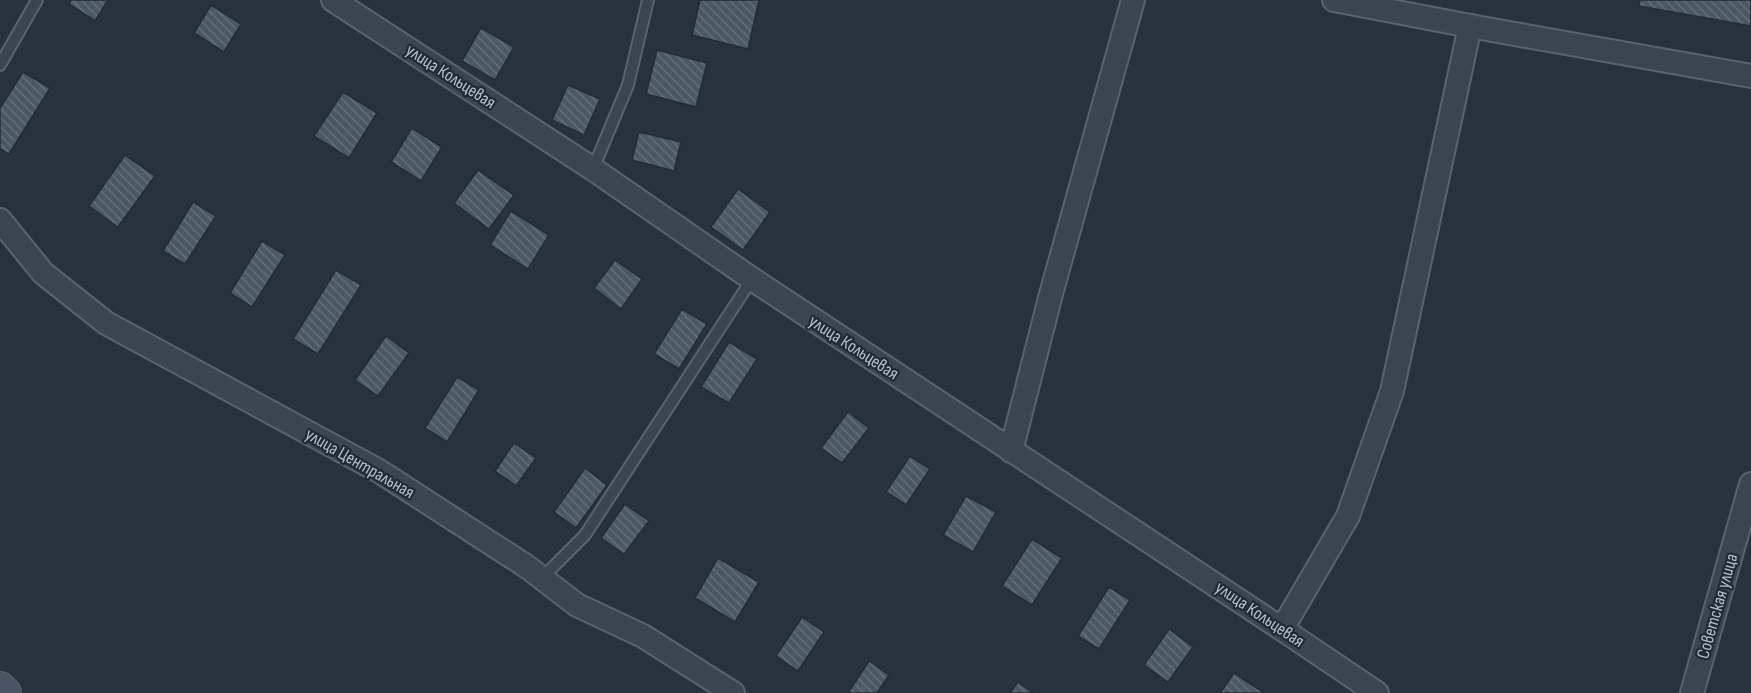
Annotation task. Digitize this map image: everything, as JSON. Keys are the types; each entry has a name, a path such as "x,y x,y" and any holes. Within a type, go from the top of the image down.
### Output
{"main road":[{"path":"0,688 5,693"}],"street":[{"name":"улица Кольцевая","path":"333,0 594,169 752,279 1377,693"},
{"path":"1011,451 1051,294 1133,0"},
{"path":"1334,0 1751,76"},
{"path":"1282,629 1348,516 1392,391 1470,26"},
{"name":"улица Центральная","path":"0,220 44,273 106,323 379,471 516,559 577,605 643,636 734,693"},
{"name":"Советская улица","path":"1692,693 1751,484"}],"lane":[{"path":"0,65 37,0"},
{"path":"594,169 628,85 648,0"},
{"path":"542,578 585,535 752,279"}],"building":[{"path":"71,0 108,0 95,21 69,4"},
{"path":"700,0 759,0 748,49 692,35"},
{"path":"1640,0 1751,0 1751,26 1639,6"},
{"path":"211,5 241,24 224,52 194,33"},
{"path":"481,28 514,47 495,80 462,61"},
{"path":"657,50 707,63 696,107 646,94"},
{"path":"23,72 50,88 9,154 0,149 0,108"},
{"path":"568,85 600,99 584,135 552,120"},
{"path":"343,92 377,113 349,158 314,136"},
{"path":"412,128 442,147 421,181 391,162"},
{"path":"639,132 681,142 674,171 632,160"},
{"path":"125,155 155,176 118,227 89,206"},
{"path":"478,170 514,195 489,229 454,203"},
{"path":"738,189 770,212 743,250 711,227"},
{"path":"193,202 216,216 185,264 163,251"},
{"path":"511,211 549,235 528,269 490,245"},
{"path":"262,241 285,255 252,307 230,293"},
{"path":"615,260 642,279 621,309 594,288"},
{"path":"336,270 361,285 318,354 293,339"},
{"path":"682,309 707,324 679,369 654,354"},
{"path":"386,336 409,353 378,396 355,380"},
{"path":"729,342 757,359 729,403 701,387"},
{"path":"457,377 479,390 447,442 425,428"},
{"path":"848,412 869,428 842,463 821,448"},
{"path":"514,443 536,458 516,486 495,471"},
{"path":"910,456 930,469 906,505 886,492"},
{"path":"585,468 607,485 576,528 554,512"},
{"path":"966,496 996,512 973,552 943,535"},
{"path":"625,504 649,521 624,554 601,538"},
{"path":"1032,539 1062,558 1032,605 1002,586"},
{"path":"718,558 759,582 735,622 695,598"},
{"path":"1109,587 1130,600 1099,649 1078,636"},
{"path":"802,617 824,632 798,671 776,656"},
{"path":"1169,629 1193,647 1168,682 1144,665"},
{"path":"869,661 889,675 877,693 848,693"},
{"path":"1234,673 1263,692 1263,693 1220,693"},
{"path":"1018,682 1033,693 1010,693"}]}
